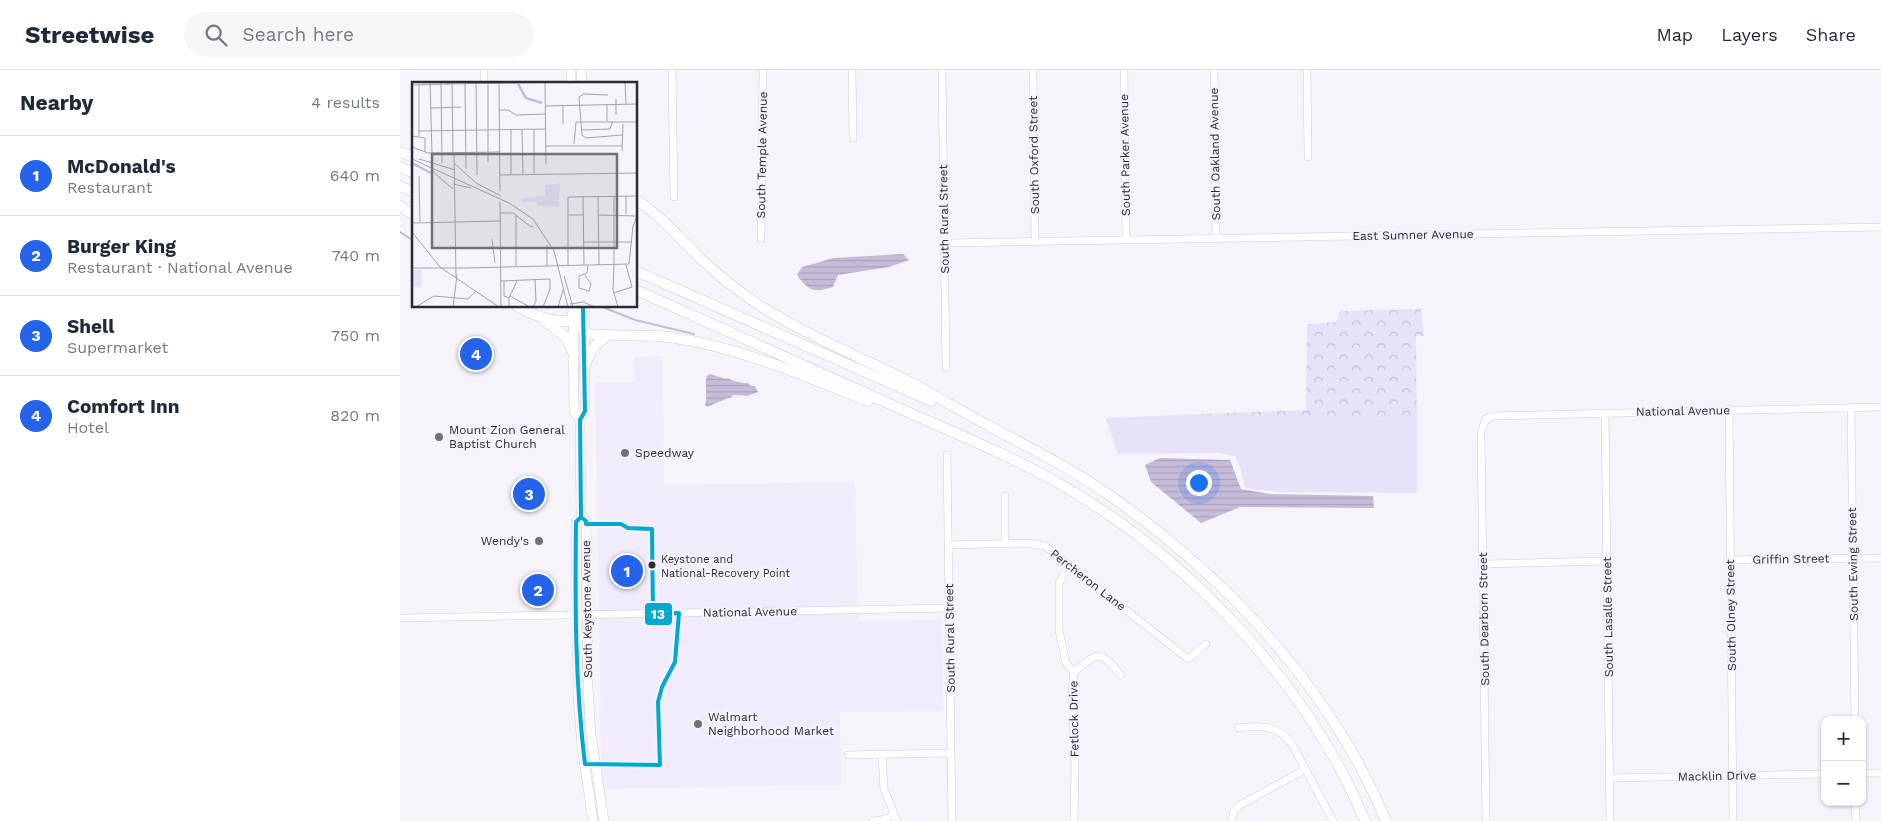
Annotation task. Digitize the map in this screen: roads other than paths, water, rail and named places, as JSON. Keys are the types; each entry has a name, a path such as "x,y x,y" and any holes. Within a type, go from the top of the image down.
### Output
{"highway":[{"path":"400,152 412,156"},
{"path":"400,167 412,172"},
{"path":"400,186 412,191"},
{"path":"638,201 654,213 720,276 757,304 783,319 910,382 1043,454 1111,496 1180,549 1228,593 1272,642 1312,693 1360,766 1386,821"},
{"path":"400,206 412,214"},
{"path":"638,272 992,427"},
{"path":"638,291 981,445 1046,477 1099,508 1168,560 1234,622 1267,661 1300,706 1335,762 1365,821"},
{"path":"521,308 540,317 566,337 574,354"},
{"path":"540,317 562,322 577,313 584,331 589,334 668,337 748,355 981,445"},
{"path":"585,367 588,354 600,340 610,334"}],"main road":[{"name":"South Keystone Avenue","path":"577,313 574,354 574,411 580,420"},
{"name":"South Keystone Avenue","path":"584,331 584,411 580,420 581,517 576,522 576,615 580,720 593,821"},
{"name":"South Keystone Avenue","path":"581,517 586,521 591,734 604,821"},
{"path":"590,799 600,797"}],"street":[{"path":"672,70 674,197"},
{"name":"South Temple Avenue","path":"761,239 762,70"},
{"path":"852,70 853,138"},
{"name":"South Rural Street","path":"942,70 946,368"},
{"name":"South Oxford Street","path":"1033,70 1035,241"},
{"name":"South Parker Avenue","path":"1124,70 1126,240"},
{"name":"South Oakland Avenue","path":"1214,70 1216,238"},
{"path":"1307,70 1308,157"},
{"name":"East Sumner Avenue","path":"945,243 1881,227"},
{"name":"National Avenue","path":"1486,418 1493,416 1729,409 1881,407"},
{"name":"South Ewing Street","path":"1851,408 1854,716"},
{"name":"South Olney Street","path":"1729,409 1733,821"},
{"name":"South Lasalle Street","path":"1605,413 1610,821"},
{"name":"South Dearborn Street","path":"1486,418 1481,432 1486,821"},
{"name":"South Rural Street","path":"947,455 952,821"},
{"path":"1005,496 1005,543"},
{"name":"Percheron Lane","path":"948,545 1027,543 1045,546 1188,659 1206,644"},
{"name":"Griffin Street","path":"1730,560 1881,558"},
{"path":"1484,564 1607,561"},
{"name":"Fetlock Drive","path":"1069,565 1059,583 1059,630 1066,663 1074,672 1072,688 1075,766 1074,821"},
{"name":"National Avenue","path":"400,618 950,608"},
{"path":"1074,672 1089,659 1100,656 1107,659 1121,676"},
{"path":"1239,728 1265,726 1280,732 1292,744 1333,821"},
{"path":"873,821 896,818 884,789 882,754"},
{"path":"848,755 951,754"},
{"path":"1232,821 1234,811 1240,805 1306,770"},
{"path":"1866,773 1881,773"},
{"name":"Macklin Drive","path":"1610,778 1821,774"},
{"path":"1855,806 1856,821"}],"waterway":[{"path":"400,232 412,240"},
{"path":"605,308 635,320 694,334"}],"place":[{"name":"Comfort Inn","path":"476,354"},
{"name":"Mount Zion General Baptist Church","path":"439,437"},
{"name":"Speedway","path":"625,453"},
{"name":"Shell","path":"529,494"},
{"name":"Wendy's","path":"539,541"},
{"name":"Keystone and National-Recovery Point","path":"652,565"},
{"name":"McDonald's","path":"627,571"},
{"name":"Burger King","path":"538,590"},
{"name":"Walmart Neighborhood Market","path":"698,724"}]}
